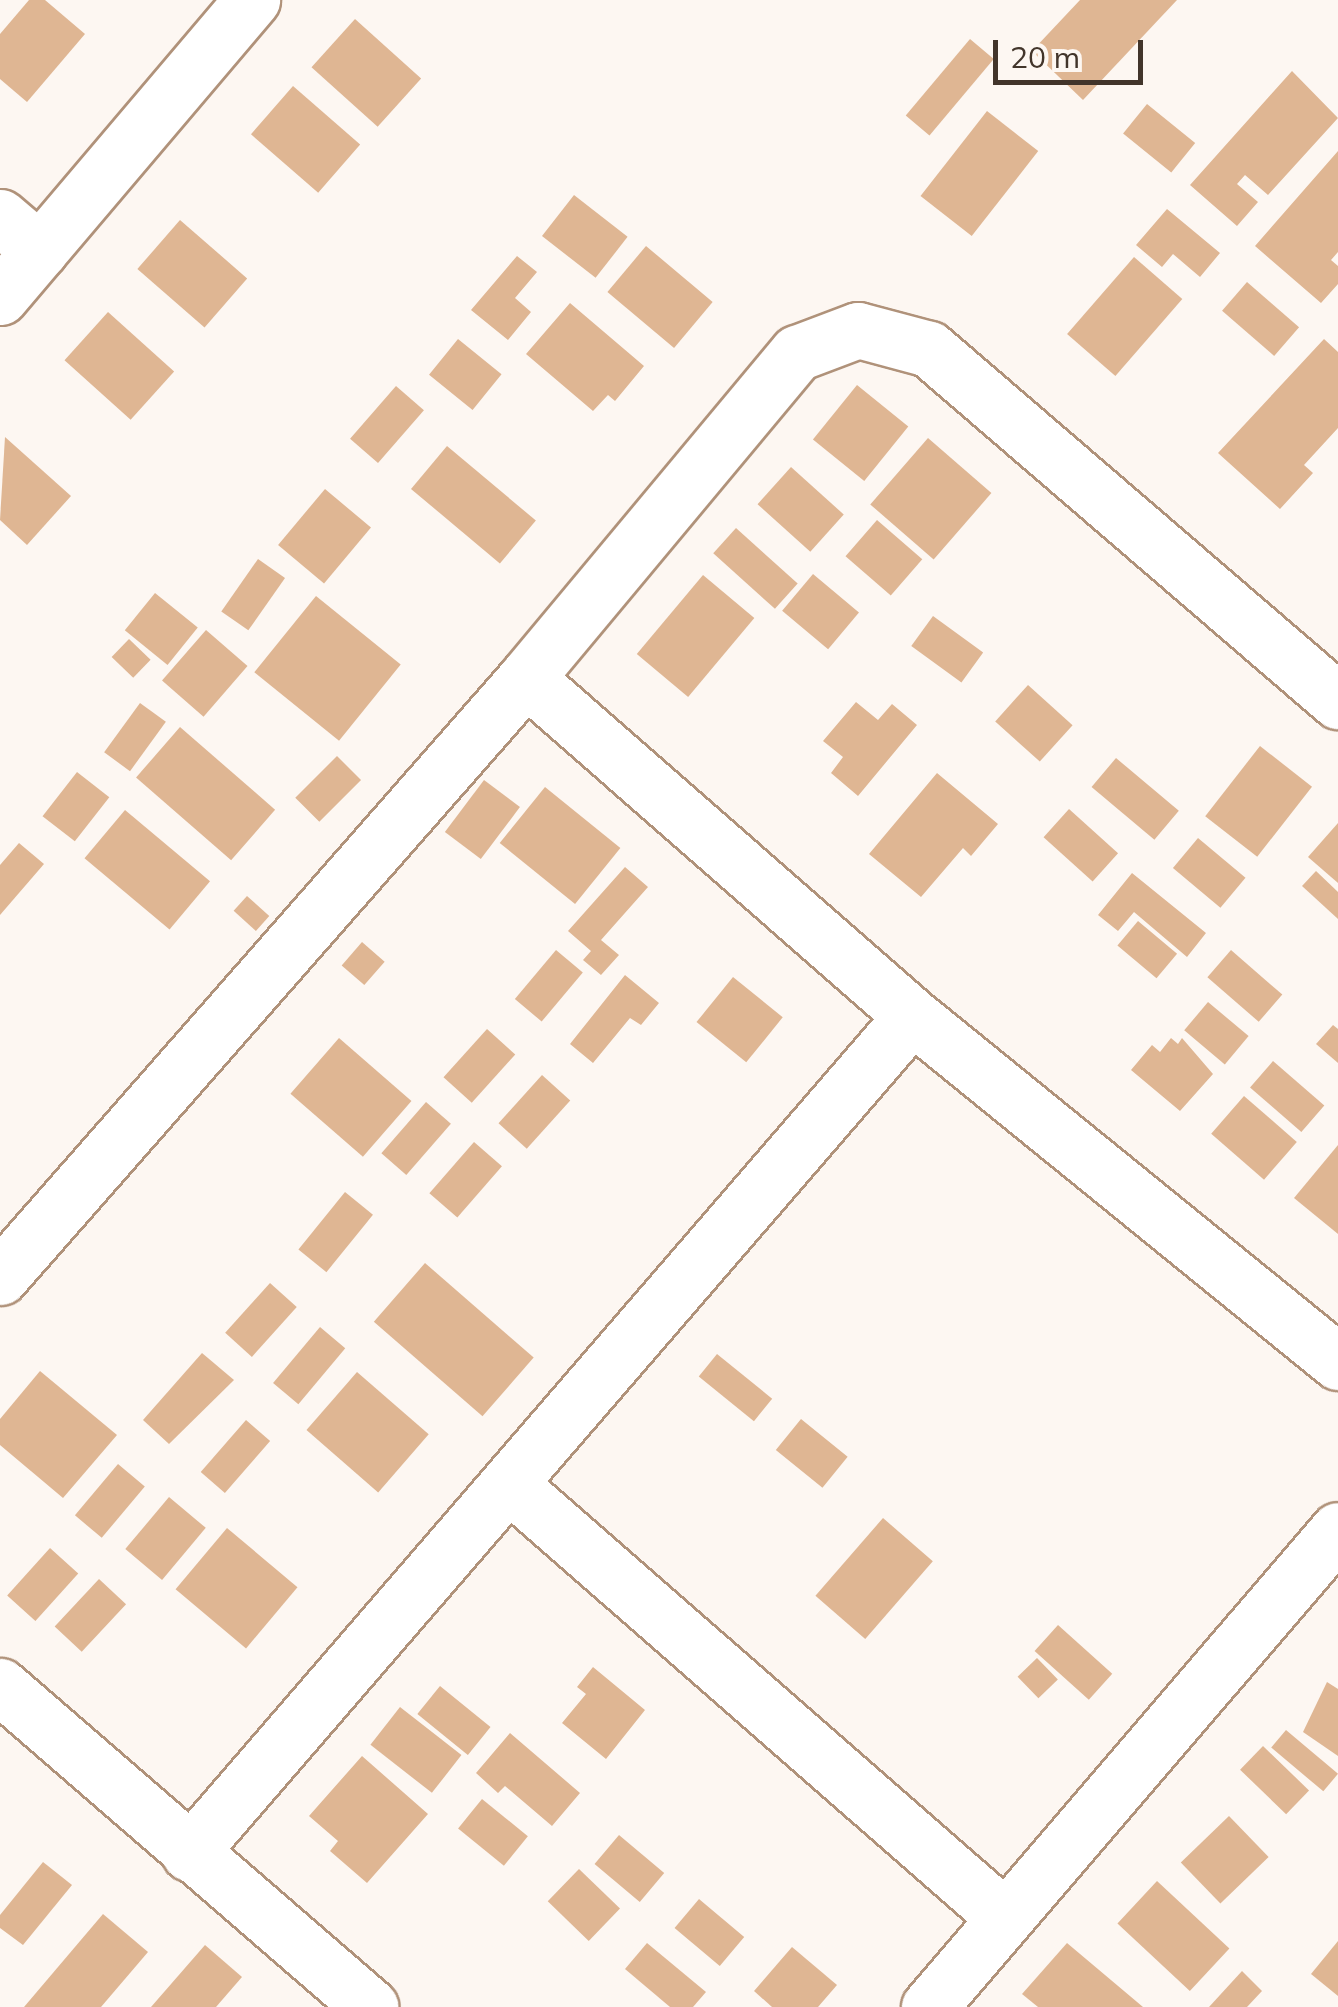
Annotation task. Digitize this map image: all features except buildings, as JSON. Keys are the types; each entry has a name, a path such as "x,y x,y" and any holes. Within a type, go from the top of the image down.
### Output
{"street":[{"path":"0,296 20,234 252,0"},
{"path":"0,1277 526,678 797,353 858,330 929,348 1338,700"},
{"path":"526,678 912,1016 1338,1362"},
{"path":"189,1853 912,1016"},
{"path":"509,1484 1003,1916"},
{"path":"929,2007 1003,1916 1338,1530"},
{"path":"0,1686 370,2007"}]}
